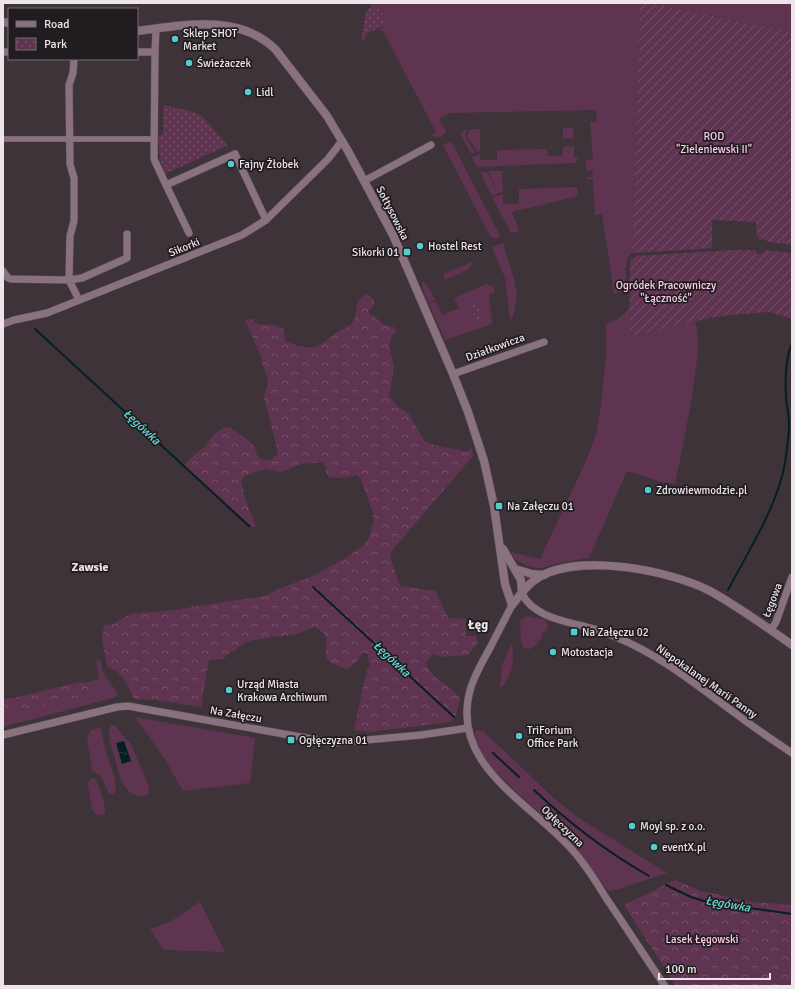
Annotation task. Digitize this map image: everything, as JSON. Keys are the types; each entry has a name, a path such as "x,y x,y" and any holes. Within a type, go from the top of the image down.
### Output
{"street":[{"name":"Sołtysowska","path":"138,31 194,25 221,25 240,28 258,35 271,45 282,57 327,116 393,235 468,412 484,461 492,495 505,584 512,605"},
{"path":"156,29 154,159 189,233"},
{"path":"138,52 155,52"},
{"path":"74,60 73,72 69,85 70,164 74,178 74,221 70,236 69,280 79,300"},
{"path":"3,139 154,139"},
{"name":"Sikorki","path":"3,324 14,320 47,313 242,235 266,220 328,159 342,141"},
{"path":"364,181 430,145"},
{"path":"166,185 235,154 266,220"},
{"path":"3,271 8,278 11,279 69,280 82,278 127,258 127,234"},
{"name":"Działkowicza","path":"453,374 544,342"},
{"name":"Sołtysowska","path":"500,542 508,560 515,569 521,582 522,594"},
{"path":"512,605 532,582 544,575 571,567 588,564 620,566 666,575 709,590 747,612 792,645"},
{"path":"515,569 532,574 544,575"},
{"name":"Łęgowa","path":"771,630 776,622 792,577"},
{"name":"Niepokalanej Marii Panny","path":"522,594 525,599 542,613 555,619 592,628 615,637 658,658 792,752"},
{"name":"Ogłęczyzna","path":"512,605 475,677 468,700 468,728 476,751 486,768 493,776 577,854 665,986"},
{"name":"Na Załęczu","path":"3,735 117,707 128,706 334,742 414,735 468,728"}],"green space":[{"path":"370,3 640,3 632,253 627,258 625,289 614,294 602,214 595,215 593,179 587,180 587,177 593,177 592,170 586,171 586,160 593,159 590,122 597,122 596,110 450,113 439,119 446,131 439,137 434,137 430,135 436,132 384,33 379,29 388,25 378,7 371,7"},
{"name":"ROD \"Zieleniewski II\"","path":"640,3 648,3 792,32 792,245 759,239 757,236 756,222 712,220 712,248 632,253"},
{"path":"648,3 792,3 792,32"},
{"path":"371,7 378,7 388,25 368,32 364,40 361,41 366,12"},
{"path":"165,105 201,115 228,145 165,174 160,158 158,138 163,133 163,107"},
{"path":"563,128 573,128 574,138 563,139"},
{"path":"466,129 465,136 475,152 471,154 460,133"},
{"path":"470,129 480,129 480,151 477,151 467,136"},
{"path":"451,141 500,237 495,239 490,236 443,145"},
{"path":"574,146 574,158 580,157 575,163 477,167 472,157 480,154 480,160 497,160 497,150 547,149 548,156 563,156 563,147"},
{"path":"488,171 502,171 503,192 498,193"},
{"path":"480,172 487,172 498,193 492,196"},
{"path":"577,187 578,196 512,212 519,231 511,233 492,197 503,194 503,204 519,204 519,189"},
{"path":"503,243 514,279 517,295 513,317 510,319 505,278 492,247"},
{"name":"Ogródek Pracowniczy \"Łączność\"","path":"756,250 757,254 762,254 765,250 792,253 792,319 769,312 709,318 635,336 629,330 630,261 636,256"},
{"path":"472,262 473,264 467,270 445,280 443,274"},
{"path":"422,282 424,282 430,290 435,300 428,303 422,287"},
{"path":"488,283 489,286 493,287 495,293 489,294 492,324 445,340 429,304 436,301 442,315 459,308 454,298"},
{"path":"367,294 375,303 368,312 383,324 394,327 397,332 392,335 389,345 394,367 389,396 397,406 409,414 425,442 465,452 472,448 473,456 390,553 400,586 436,591 448,618 466,619 466,636 476,636 478,643 468,655 443,657 433,654 426,663 433,675 449,687 460,698 456,715 450,722 370,732 354,730 364,682 369,666 368,654 363,652 357,662 347,669 336,665 327,660 325,637 320,630 314,627 301,633 250,641 226,655 224,659 209,660 201,707 156,700 134,699 121,675 117,671 107,667 102,639 104,625 114,624 124,617 135,613 166,611 265,596 276,590 313,576 349,556 365,544 374,521 361,479 357,475 340,478 329,477 323,462 301,464 281,472 265,469 245,476 241,481 245,498 256,527 252,527 184,465 205,447 215,433 225,427 231,428 249,441 254,446 257,455 264,460 272,459 278,452 264,398 268,379 261,356 245,320 252,319 256,324 281,327 284,329 285,341 304,347 314,347 352,323 356,315 359,300"},
{"path":"479,302 483,321 478,323 471,306"},
{"path":"629,309 629,330 635,336 695,321 698,338 697,364 675,484 662,482 627,471 589,558 555,564 542,568 527,566 515,559 511,552 540,559 586,461 596,434 601,405 606,356 606,324 618,319"},
{"path":"527,616 546,620 548,626 546,632 544,631 541,634 543,636 535,646 530,649 524,648 521,644 520,621"},
{"path":"512,643 513,661 511,671 506,682 502,687 500,687 502,665"},
{"path":"100,660 104,674 118,694 113,698 3,727 3,715 50,704 88,685 84,683 99,679 96,661"},
{"path":"80,682 84,683 90,688 89,694 84,697 3,715 3,699"},
{"path":"135,717 255,738 250,783 183,791 164,758"},
{"path":"111,725 114,725 131,744 149,787 149,793 146,795 135,795 126,789 123,784 110,742 109,733"},
{"path":"97,728 101,729 115,781 116,792 114,795 109,794 102,777 92,770 87,739 90,731"},
{"path":"476,730 483,731 556,800 579,818 667,873 619,889 608,891 578,850 510,786 485,760 474,740"},
{"path":"91,778 95,779 97,782 103,801 105,813 101,815 96,815 92,809 88,786"},
{"name":"Lasek Łęgowski","path":"675,880 698,890 751,902 792,905 792,986 676,986 624,905"},
{"path":"200,902 225,952 164,950 150,929 170,922"}],"water":[{"path":"124,741 131,761 122,764 116,743"}],"waterway":[{"name":"Łęgówka","path":"35,329 249,526"},
{"path":"728,590 769,512 781,479 788,443 789,420 786,399 786,369 792,343"},
{"name":"Łęgówka","path":"313,587 454,717"},
{"name":"Łęgówka","path":"493,753 519,777"},
{"name":"Łęgówka","path":"534,790 589,836 618,857 649,876"},
{"name":"Łęgówka","path":"666,885 691,897 707,902 792,914"}],"place":[{"name":"Sklep SHOT Market","path":"175,39"},
{"name":"Świeżaczek","path":"189,63"},
{"name":"Lidl","path":"248,92"},
{"name":"Fajny Żłobek","path":"231,164"},
{"name":"Hostel Rest","path":"420,246"},
{"name":"Sikorki 01","path":"407,252"},
{"name":"Zdrowiewmodzie.pl","path":"648,490"},
{"name":"Na Załęczu 01","path":"499,506"},
{"name":"Na Załęczu 02","path":"574,632"},
{"name":"Motostacja","path":"553,652"},
{"name":"Urząd Miasta Krakowa Archiwum","path":"229,690"},
{"name":"TriForium Office Park","path":"519,736"},
{"name":"Ogłęczyzna 01","path":"291,740"},
{"name":"Moyl sp. z o.o.","path":"632,826"},
{"name":"eventX.pl","path":"654,847"}],"district":[{"name":"Zawsie","path":"90,567"},
{"name":"Łęg","path":"478,624"}]}
